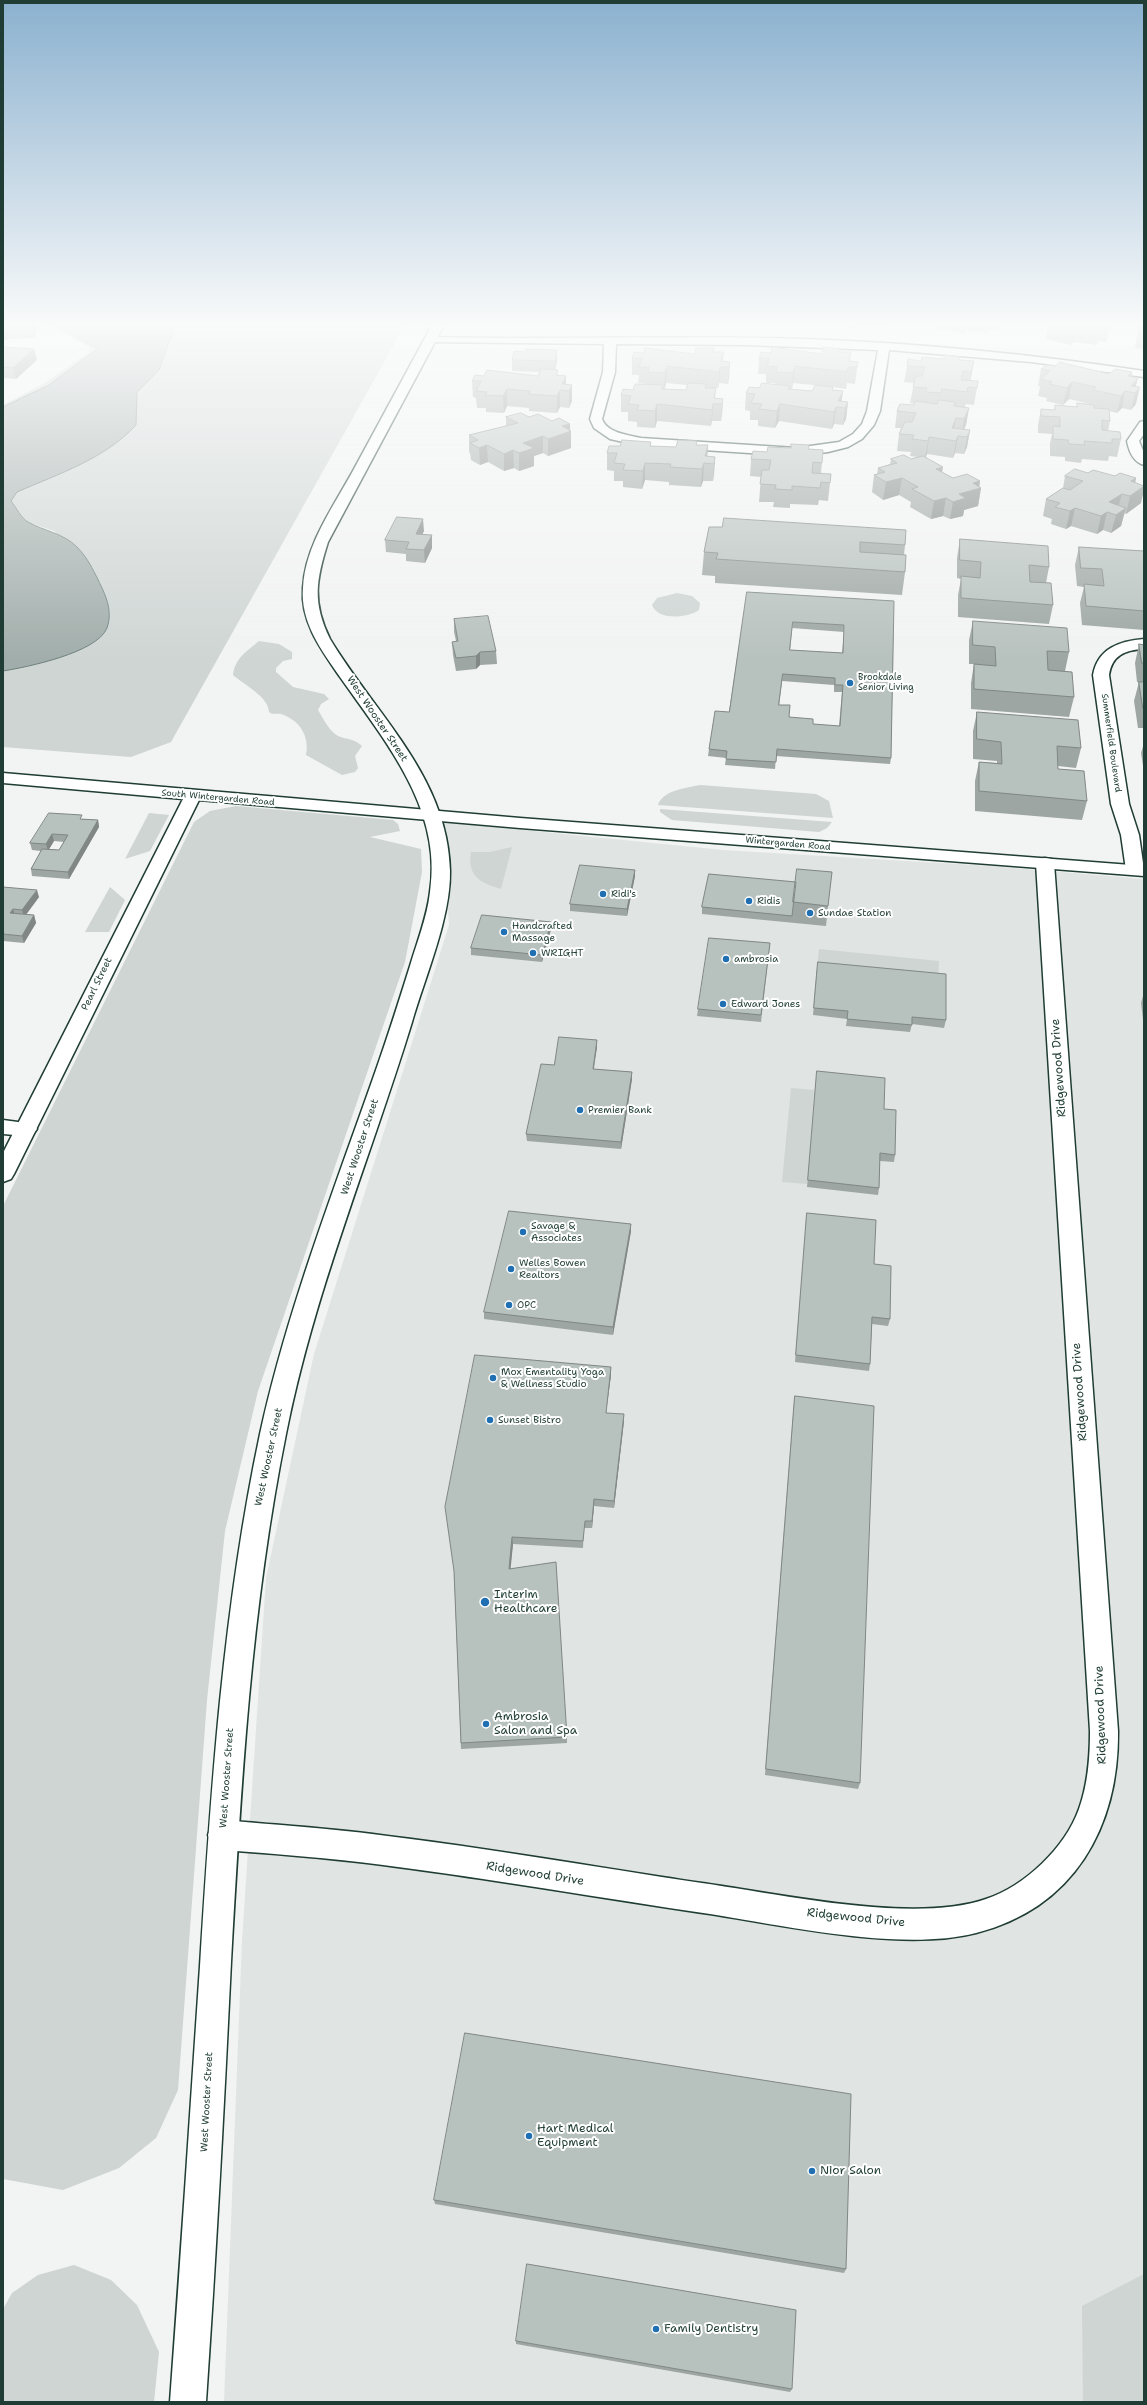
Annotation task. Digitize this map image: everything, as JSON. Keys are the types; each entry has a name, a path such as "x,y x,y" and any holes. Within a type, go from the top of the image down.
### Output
{"street":[{"name":"West Wooster Street","path":"188,2402 232,1712 254,1534 274,1427 301,1324 404,1017 436,912 442,876 440,848 433,815 418,782 390,735 331,653 319,630 311,608 309,589 311,570 321,542 378,437"},
{"path":"620,437 641,442 796,452 817,451 842,446 859,437"},
{"path":"1136,437 1133,441 1136,452 1144,461"},
{"name":"Summerfield Boulevard","path":"1139,870 1120,804 1101,675 1102,665 1106,657 1116,650 1131,645 1144,644"},
{"name":"South Wintergarden Road","path":"3,778 193,796 433,815"},
{"name":"Pearl Street","path":"3,1174 193,796"},
{"name":"Wintergarden Road","path":"433,815 1139,870"},
{"name":"Ridgewood Drive","path":"223,1835 382,1850 631,1889 854,1920 924,1924 957,1922 995,1912 1016,1902 1041,1885 1062,1865 1079,1842 1092,1815 1100,1788 1104,1760 1104,1731 1045,863"},
{"path":"3,1127 26,1129"}],"shaded area":[{"path":"3,437 124,437 96,456 64,472 17,492 11,501 21,516 26,520 34,525 66,538 72,542 85,556 94,571 106,598 109,608 107,628 101,637 90,645 76,652 44,662 3,671"},
{"path":"118,437 342,437 171,742 131,757 3,747 3,671 110,615 105,595 93,568 54,531 27,522 11,501 17,492 83,462"},
{"path":"677,593 692,596 700,603 699,610 687,615 666,616 655,610 652,605 657,598"},
{"path":"259,641 279,644 292,652 292,659 283,661 276,668 276,672 293,687 324,694 329,699 321,704 318,710 326,724 338,736 353,740 362,746 355,756 358,768 355,772 342,775 306,755 307,748 305,736 298,725 293,720 281,714 270,713 265,701 255,691 233,675 239,659"},
{"path":"700,785 816,794 829,801 833,818 658,805 665,796 676,790"},
{"path":"236,806 393,820 398,824 400,831 370,837 421,849 422,872 405,962 258,1391 225,1531 207,1700 178,2090 156,2138 119,2168 63,2190 3,2179 3,1206 194,822 210,811"},
{"path":"660,809 832,822 827,828 819,832 672,820 660,812"},
{"path":"149,813 169,815 150,851 125,859"},
{"path":"443,822 723,850 990,866 1144,879 1144,2402 224,2402 242,1941 266,1578 314,1354 449,925"},
{"path":"512,847 501,889 481,881 473,873 470,860 471,852 490,852"},
{"path":"110,887 125,900 109,932 85,932"},
{"path":"819,949 939,961 938,980 817,969"},
{"path":"791,1088 814,1090 807,1184 782,1182"},
{"path":"74,2265 111,2280 137,2305 159,2352 154,2402 3,2402 3,2309 12,2293 38,2275"},
{"path":"1144,2274 1144,2402 1083,2402 1082,2306"}],"building":[{"path":"473,437 539,437 523,443 534,448 519,453 513,450 504,454 487,445 479,448 470,443 478,440"},
{"path":"913,437 929,437 928,441 912,439"},
{"path":"931,437 958,437 956,441"},
{"path":"1053,437 1121,437 1121,439 1112,439 1112,443 1084,441 1085,445 1069,444 1068,440 1053,439"},
{"path":"622,440 651,442 650,446 676,447 678,440 697,441 696,445 708,445 705,456 715,457 714,464 704,463 702,469 670,467 671,464 645,463 643,471 623,470 625,464 614,463 617,453 607,453 609,446 620,446"},
{"path":"791,444 809,445 808,449 823,450 822,463 813,462 812,473 831,474 830,483 821,482 820,488 792,486 792,490 775,489 776,485 760,484 762,470 769,470 771,460 751,459 753,451 767,452 768,447 791,448"},
{"path":"904,455 911,459 923,456 943,467 936,469 953,478 967,474 980,481 973,483 981,488 959,494 966,498 953,502 946,498 934,501 912,489 918,487 902,478 886,482 874,475 885,472 878,468 897,463 891,459"},
{"path":"1075,469 1088,473 1093,470 1115,476 1120,473 1136,478 1131,481 1144,486 1130,496 1122,494 1109,502 1126,508 1116,515 1107,512 1101,516 1075,508 1070,511 1055,507 1060,503 1046,499 1063,488 1070,490 1083,481 1065,476"},
{"path":"397,517 423,519 416,534 432,535 424,550 406,549 409,542 385,540"},
{"path":"724,518 906,530 905,545 860,542 860,552 906,555 905,572 716,559 718,553 704,552 709,527 722,527"},
{"path":"960,539 1048,546 1049,567 1029,565 1030,582 1051,583 1053,605 961,598 961,576 980,578 981,562 960,560"},
{"path":"1079,547 1144,551 1144,611 1086,606 1084,584 1104,586 1102,569 1081,568"},
{"name":"Brookdale Senior Living","path":"747,592 894,601 891,758 777,749 776,762 726,759 727,751 709,749 715,711 729,712","holes":["793,622 844,625 843,653 790,650","783,674 835,678 835,685 843,685 840,726 813,724 813,719 789,717 790,705 779,705"]},
{"path":"488,616 496,651 480,652 476,656 456,658 452,642 458,641 454,619"},
{"path":"973,621 1067,628 1069,652 1047,651 1048,670 1072,672 1074,697 974,689 974,664 996,666 995,647 973,645"},
{"path":"1139,644 1144,645 1144,663 1142,663"},
{"path":"1139,682 1144,682 1144,708 1143,708"},
{"path":"977,712 1078,720 1081,748 1057,746 1058,769 1084,771 1087,801 979,791 979,762 1002,764 1001,742 977,739"},
{"path":"49,813 82,815 80,819 98,820 68,872 31,869 42,849 59,850 68,835 52,834 46,844 30,843"},
{"name":"Ridi's","path":"580,865 635,870 627,909 570,904"},
{"path":"797,869 832,872 828,906 793,902"},
{"name":"Ridis","path":"709,874 796,882 792,916 702,907"},
{"path":"3,887 37,890 22,910 13,909 10,913 34,915 22,936 3,934"},
{"path":"482,915 551,922 542,955 471,948"},
{"path":"709,938 770,943 761,1015 698,1009"},
{"path":"818,962 946,974 946,1020 912,1017 912,1025 847,1019 848,1011 814,1008"},
{"name":"Premier Bank","path":"559,1037 597,1040 593,1069 632,1072 621,1142 526,1134 541,1064 554,1065"},
{"path":"817,1071 885,1078 884,1109 896,1110 895,1155 880,1153 879,1188 808,1180"},
{"path":"509,1211 631,1224 613,1327 484,1312"},
{"path":"807,1213 876,1220 874,1264 891,1266 890,1319 872,1317 870,1364 796,1355"},
{"path":"475,1355 611,1367 606,1413 624,1414 614,1501 594,1499 592,1521 585,1521 583,1541 512,1537 509,1569 556,1562 567,1737 461,1743 454,1571 445,1507"},
{"path":"795,1396 874,1406 860,1783 766,1769"},
{"path":"465,2033 851,2094 846,2269 434,2200"},
{"name":"Family Dentistry","path":"527,2264 796,2310 792,2389 516,2341"}],"place":[{"name":"Brookdale Senior Living","path":"850,683"},
{"name":"Ridi's","path":"603,894"},
{"name":"Ridis","path":"749,901"},
{"name":"Sundae Station","path":"810,913"},
{"name":"Handcrafted Massage","path":"504,932"},
{"name":"WRIGHT","path":"533,953"},
{"name":"ambrosia","path":"726,959"},
{"name":"Edward Jones","path":"723,1004"},
{"name":"Premier Bank","path":"580,1110"},
{"name":"Savage & Associates","path":"523,1232"},
{"name":"Welles Bowen Realtors","path":"511,1269"},
{"name":"OPC","path":"509,1305"},
{"name":"Mox Ementality Yoga & Wellness Studio","path":"493,1378"},
{"name":"Sunset Bistro","path":"490,1420"},
{"name":"Interim Healthcare","path":"485,1602"},
{"name":"Ambrosia Salon and Spa","path":"486,1724"},
{"name":"Hart Medical Equipment","path":"529,2136"},
{"name":"Nior Salon","path":"812,2171"},
{"name":"Family Dentistry","path":"656,2329"}]}
